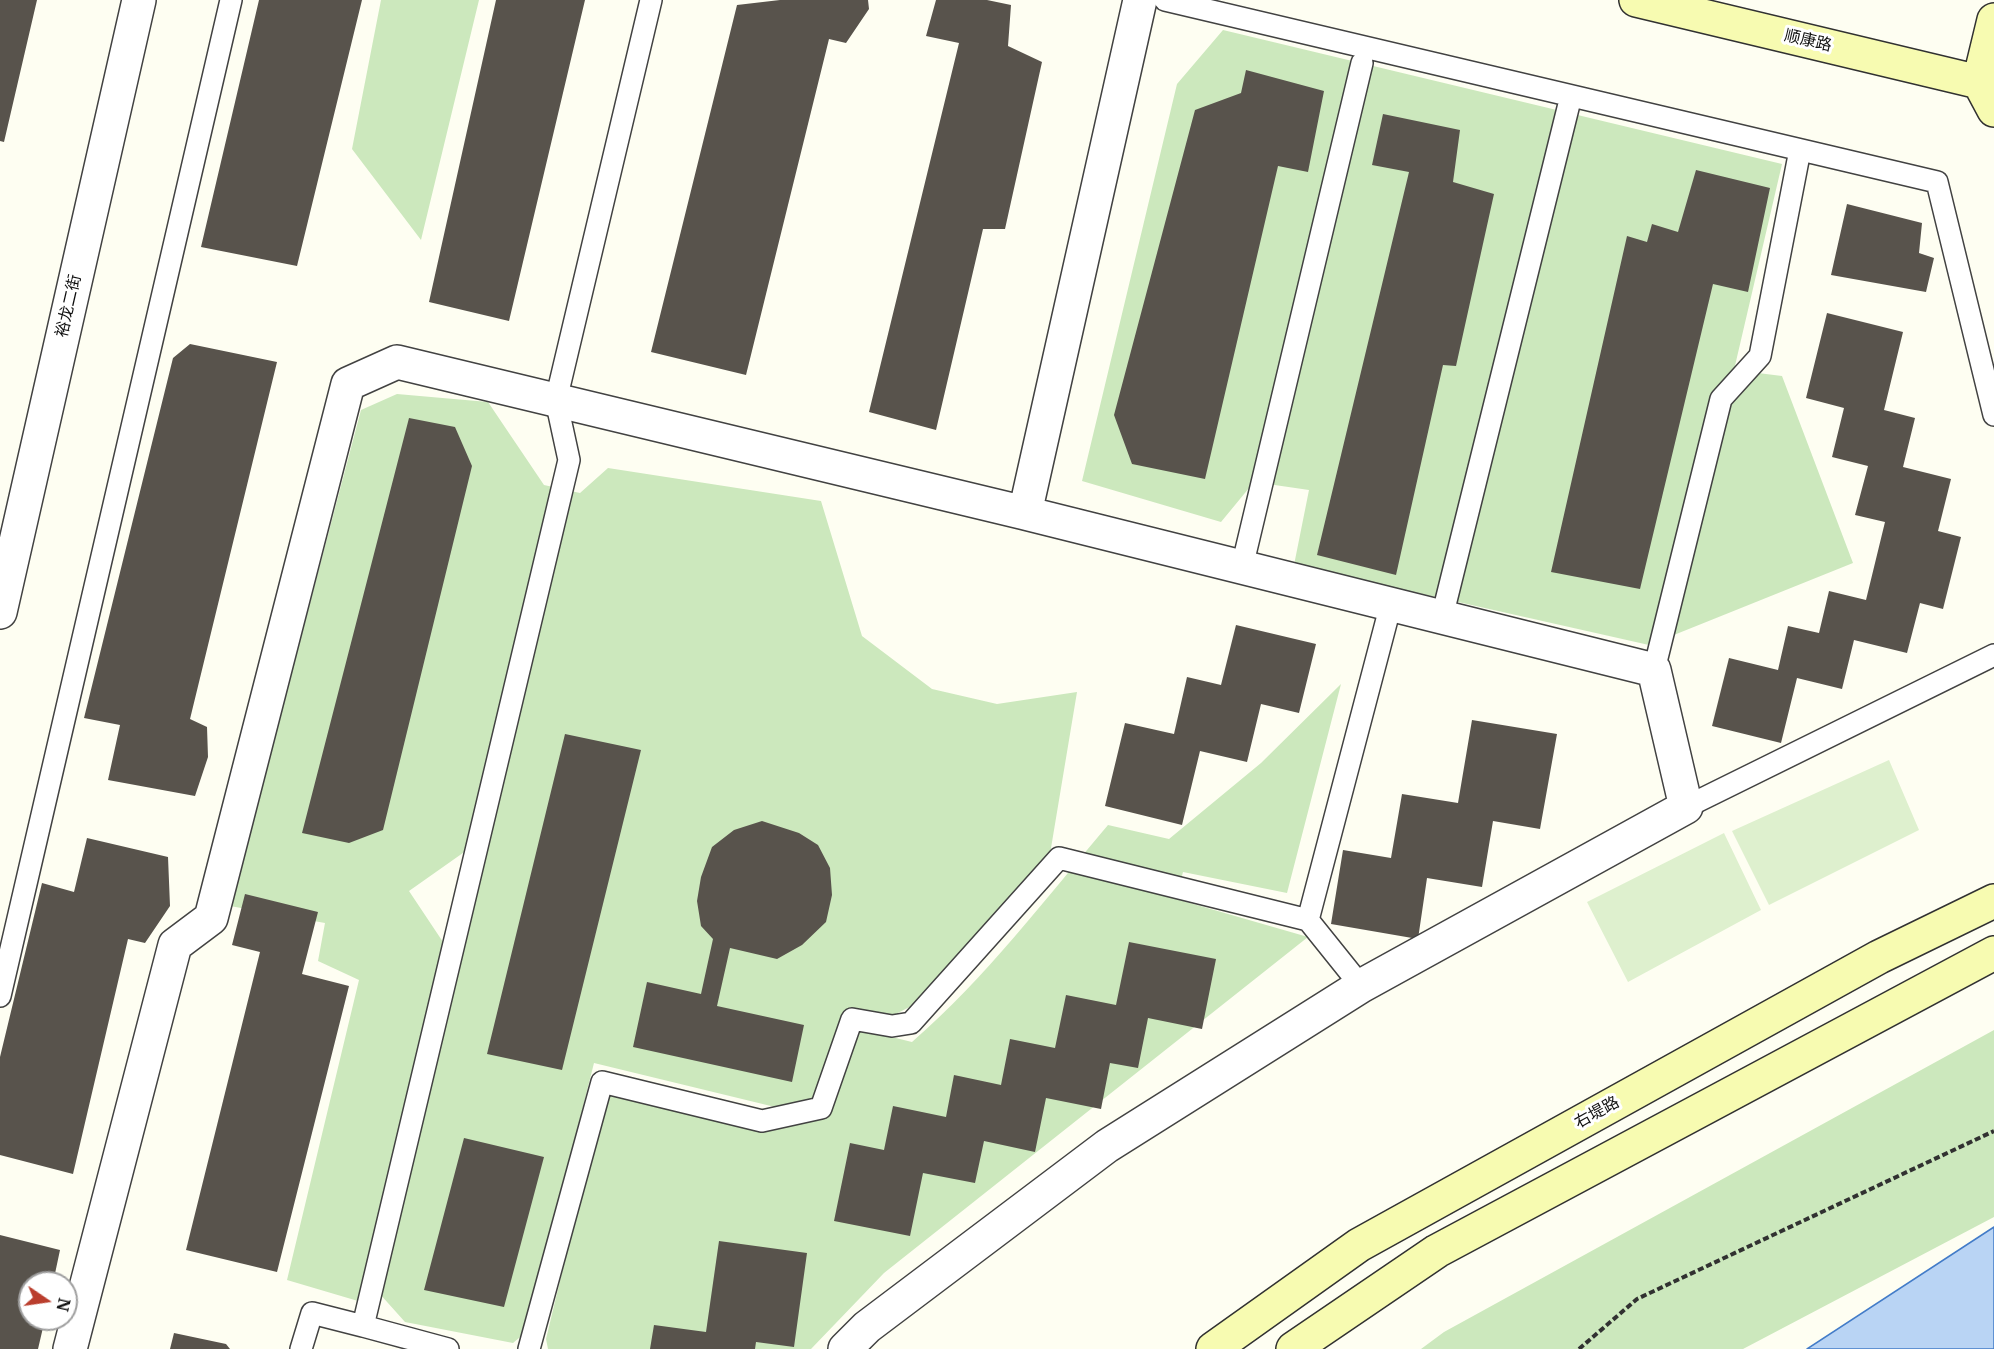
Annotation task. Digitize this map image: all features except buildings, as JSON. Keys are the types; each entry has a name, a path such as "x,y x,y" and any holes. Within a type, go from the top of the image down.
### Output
{"main road":[{"name":"顺康路","path":"1636,0 1979,82"},
{"path":"1994,20 1979,82 1994,110"},
{"name":"右堤路","path":"1213,1349 1359,1245 1879,957 1994,901"},
{"path":"1293,1349 1437,1251 1994,953"}],"street":[{"name":"裕龙二街","path":"0,612 139,0"},
{"path":"1025,513 1140,0"},
{"path":"70,1349 175,945 211,918 348,384 397,362 1025,513 1654,670 1686,807 1361,986 1107,1146 867,1327 845,1349"}],"lane":[{"path":"0,996 231,0"},
{"path":"363,1326 569,460 556,400 651,0"},
{"path":"1165,0 1937,182 1994,415"},
{"path":"1242,567 1362,63"},
{"path":"1442,616 1571,96"},
{"path":"1654,670 1721,399 1760,356 1800,150"},
{"path":"1308,920 1391,604"},
{"path":"1686,807 1994,655"},
{"path":"529,1349 602,1082 762,1121 821,1108 852,1019 892,1026 910,1023 1059,858 1308,920 1361,986"},
{"path":"301,1349 312,1313 448,1349"}],"path":[{"path":"1579,1349 1637,1299 1994,1131"}],"green space":[{"path":"381,0 479,0 421,240 352,149"},
{"path":"1223,30 1782,164 1734,370 1782,376 1853,563 1649,645 1294,565 1309,490 1254,482 1221,522 1082,481 1177,84"},
{"path":"397,394 488,402 544,485 580,493 608,468 821,501 862,636 932,689 997,704 1077,692 1048,866 931,996 882,1021 845,1011 818,1100 775,1107 594,1063 526,1332 513,1343 405,1322 379,1293 487,836 409,891 449,951 358,1301 287,1280 359,980 318,961 325,923 230,906 361,410"},
{"path":"1341,684 1287,893 1183,872 1176,899 1308,937 884,1273 811,1349 548,1349 546,1339 606,1090 774,1130 828,1117 855,1028 912,1042 990,965 1108,825 1169,839 1261,763"},
{"path":"1889,760 1919,830 1769,905 1732,831"},
{"path":"1724,833 1761,910 1628,982 1587,902"},
{"path":"1994,1030 1994,1217 1743,1349 1421,1349 1444,1332"}],"water":[{"path":"1994,1227 1994,1349 1807,1349"}]}
